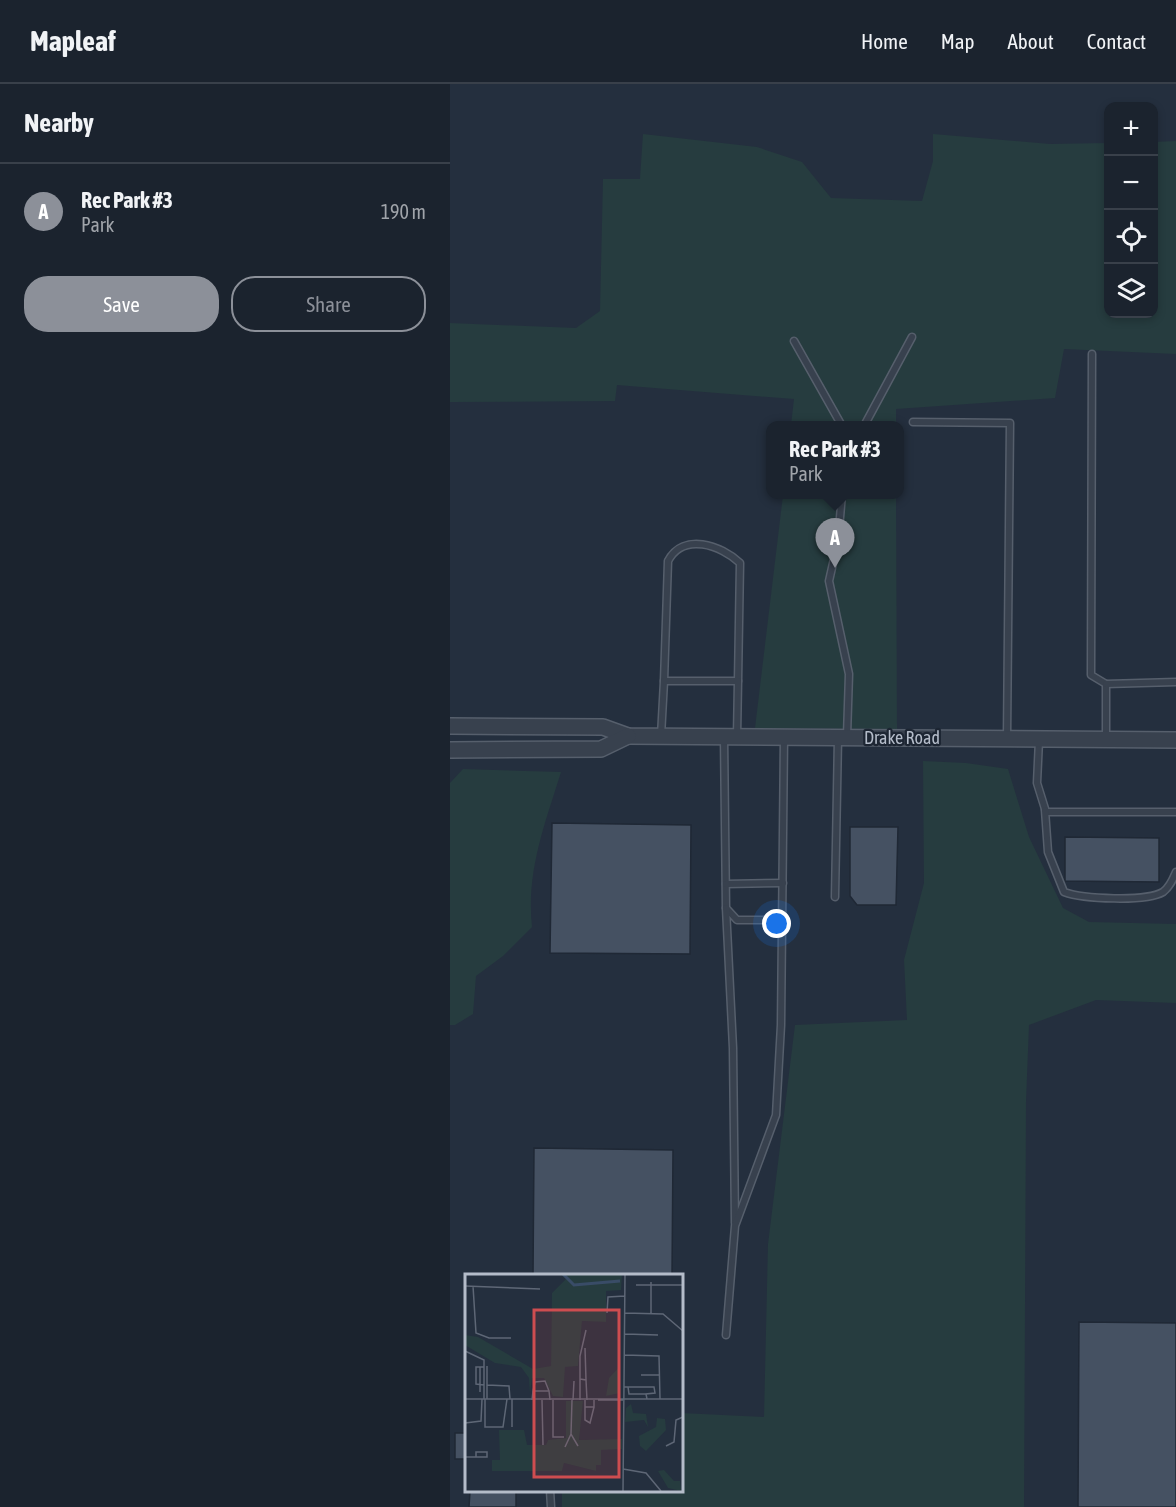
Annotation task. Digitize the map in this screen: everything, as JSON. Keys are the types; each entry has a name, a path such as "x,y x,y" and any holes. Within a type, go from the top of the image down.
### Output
{"street":[{"name":"Drake Road","path":"450,726 603,727 628,736 1176,740"},
{"name":"Drake Road","path":"450,750 600,749 628,736"}],"lane":[{"path":"867,421 912,337"},
{"path":"794,340 839,421"},
{"path":"1092,354 1091,675 1106,684 1176,682"},
{"path":"913,422 1010,423 1007,739"},
{"path":"835,897 842,737 849,674 829,581 837,541 842,499"},
{"path":"661,736 668,561 680,547 694,544 712,546 730,554 740,563 738,681 731,736 726,884 734,1048 735,1226 726,1335"},
{"path":"664,681 738,681"},
{"path":"1106,684 1106,740"},
{"path":"735,1226 776,1115 781,1025 784,737"},
{"path":"1039,739 1037,783 1046,810 1048,852 1064,892 1078,897 1150,896 1165,890 1176,872"},
{"path":"1046,810 1176,812"},
{"path":"726,884 783,883"},
{"path":"726,908 737,920 783,920"}],"green space":[{"path":"643,134 757,147 802,162 831,198 922,201 933,161 933,134 1050,144 1104,143 1104,318 1158,318 1158,142 1176,141 1176,354 1064,349 1055,398 896,409 896,421 791,421 794,399 617,385 615,401 450,402 450,323 576,328 600,311 603,179 640,179"},
{"path":"783,499 896,499 897,729 755,728"},
{"path":"923,761 966,763 1008,769 1029,837 1063,908 1089,922 1176,924 1176,1003 1096,1000 1029,1025 1026,1101 1024,1507 562,1507 562,1492 682,1492 682,1413 764,1417 768,1244 795,1025 907,1020 904,960 924,883"},
{"path":"463,769 561,772 534,867 532,927 503,956 476,976 473,1014 455,1025 450,1025 450,783"}],"building":[{"path":"552,823 691,825 690,954 550,953"},
{"path":"850,827 898,827 896,905 857,905 850,896"},
{"path":"1065,837 1159,838 1159,882 1065,881"},
{"path":"534,1148 673,1150 672,1274 533,1274"},
{"path":"1079,1322 1176,1323 1176,1507 1078,1507"},
{"path":"455,1433 465,1433 465,1459 455,1459"},
{"path":"470,1492 516,1492 516,1507 469,1507"}],"place":[{"name":"Rec Park #3","path":"835,568"}]}
